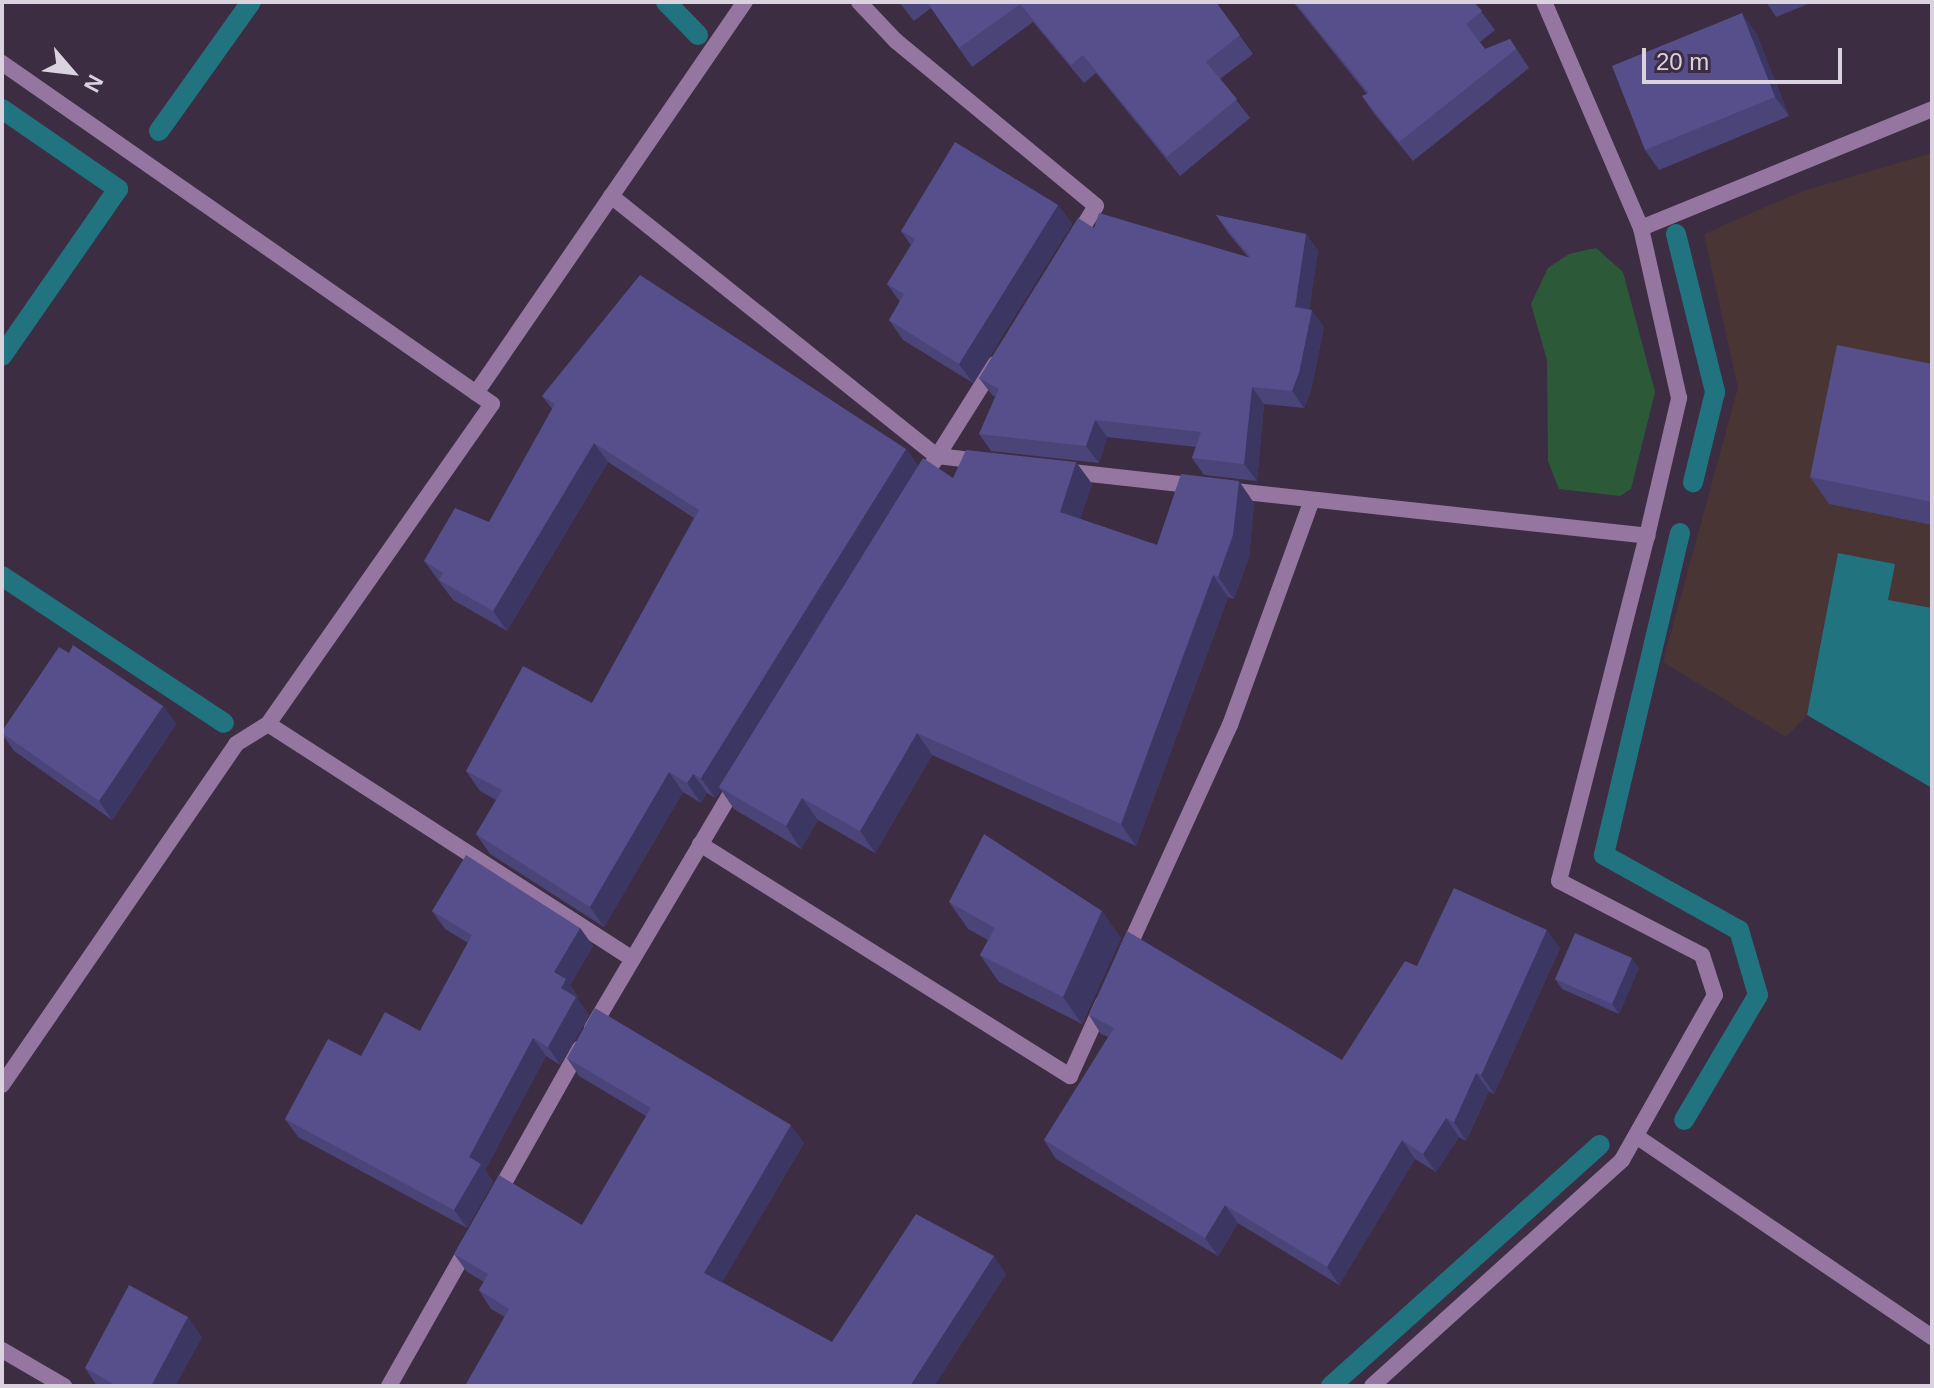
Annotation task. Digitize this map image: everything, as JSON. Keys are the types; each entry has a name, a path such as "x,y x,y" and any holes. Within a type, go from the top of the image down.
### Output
{"street":[{"path":"476,393 745,2"},
{"path":"859,2 896,41 1096,206 1063,259"},
{"path":"1372,1386 1622,1160 1715,995 1702,955 1559,881 1679,398 1641,228 1544,2"},
{"path":"2,63 492,404 268,724 236,744 2,1085"},
{"path":"1641,228 1932,109"},
{"path":"611,196 937,456 1000,463"},
{"path":"921,483 1004,351"},
{"path":"1047,469 1647,536"},
{"path":"1121,964 1230,725 1312,500"},
{"path":"268,724 631,958"},
{"path":"389,1386 631,958 749,764"},
{"path":"700,844 1070,1076 1109,992"},
{"path":"1636,1136 1932,1337"},
{"path":"2,1350 64,1386"}],"shaded area":[{"path":"1932,153 1932,608 1888,600 1894,564 1838,553 1807,715 1786,737 1663,662 1738,388 1704,234 1800,192"},
{"path":"1596,248 1623,272 1655,392 1631,489 1620,496 1559,489 1548,461 1547,360 1531,304 1548,268 1569,254"},
{"path":"1838,553 1895,564 1888,600 1932,608 1932,788 1807,715"}],"building":[{"path":"927,2 1216,2 1240,35 1206,62 1237,99 1167,157 1083,55 1071,65 1020,4 959,48"},
{"path":"1295,2 1474,2 1482,11 1466,24 1485,49 1510,39 1516,49 1399,142 1362,96 1369,93"},
{"path":"1742,13 1775,97 1645,150 1612,66"},
{"path":"955,142 1058,205 959,364 889,320 904,294 887,284 915,239 901,231"},
{"path":"1099,213 1251,258 1216,215 1306,234 1295,307 1312,310 1299,373 1292,391 1252,387 1244,464 1192,458 1201,432 1095,420 1086,446 979,434 999,389 979,378 1078,218 1094,228"},
{"path":"640,275 906,449 701,778 693,774 687,783 669,772 590,907 476,834 502,790 466,771 523,666 592,703 699,510 594,443 493,611 439,580 443,573 424,561 455,508 489,522 555,404 542,396"},
{"path":"1837,345 1932,364 1932,502 1810,477"},
{"path":"966,450 1076,462 1060,512 1157,545 1181,474 1239,481 1233,535 1218,577 1213,575 1121,824 917,733 860,831 802,798 786,826 719,787 923,458 953,478"},
{"path":"73,645 163,706 99,801 2,733 59,647 69,653"},
{"path":"984,834 1102,911 1063,997 980,955 995,928 949,902"},
{"path":"466,855 580,928 554,972 566,979 561,988 576,997 548,1047 533,1038 469,1157 481,1164 454,1210 285,1119 328,1039 361,1056 385,1012 420,1031 472,935 432,911"},
{"path":"1454,888 1547,930 1481,1075 1476,1073 1454,1122 1446,1118 1423,1154 1402,1140 1327,1267 1225,1205 1205,1238 1044,1140 1114,1028 1089,1015 1127,931 1342,1060 1405,961 1417,966"},
{"path":"1575,933 1632,958 1612,1004 1555,979"},
{"path":"595,1008 791,1125 704,1273 832,1342 916,1214 994,1256 910,1386 465,1386 509,1309 479,1290 488,1274 454,1254 499,1175 582,1225 651,1108 567,1058"},
{"path":"129,1285 188,1317 151,1386 117,1386 85,1368"}],"waterway":[{"path":"159,131 251,2"},
{"path":"666,2 698,35"},
{"path":"2,109 118,189 2,356"},
{"path":"1676,234 1715,392 1693,482"},
{"path":"1680,533 1604,855 1739,930 1758,995 1684,1120"},
{"path":"2,576 224,723"},
{"path":"1331,1386 1600,1145"}]}
